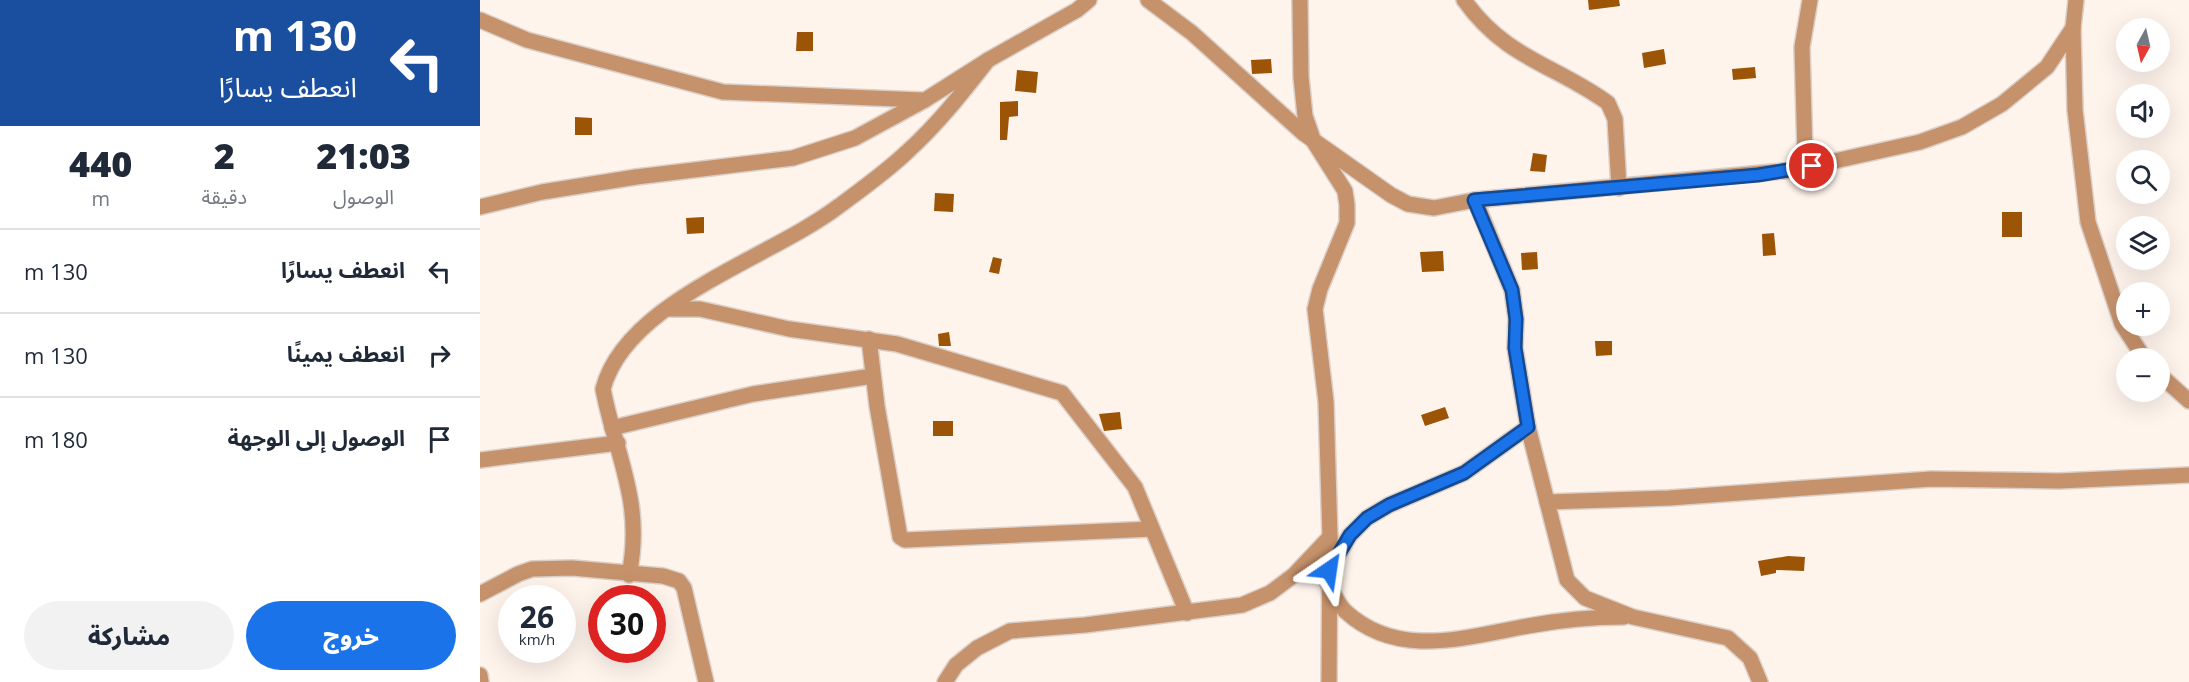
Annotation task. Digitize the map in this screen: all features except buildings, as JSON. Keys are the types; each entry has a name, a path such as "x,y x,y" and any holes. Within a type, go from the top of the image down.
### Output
{"street":[{"path":"480,207 542,192 636,177 792,158 855,138 925,100 1089,0"},
{"path":"1148,0 1192,33 1314,142 1391,195 1408,204 1434,208 1474,200 1619,189 1794,171 1920,142 1962,127 2002,104 2047,67 2073,28"},
{"path":"1299,0 1302,100 1314,142 1345,191 1347,205 1347,224 1320,289 1315,309 1326,402 1330,537 1329,682"},
{"path":"1464,0 1476,16 1504,44 1608,103 1615,119 1619,189"},
{"path":"1794,171 1800,167 1805,154 1802,47 1810,0"},
{"path":"2076,0 2073,28 2075,110 2088,222 2122,324 2138,348"},
{"path":"480,20 527,40 723,92 925,100"},
{"path":"629,575 635,531 629,485 603,389 607,374 621,350 640,330 698,286 764,252 837,208 906,154 942,118 988,60"},
{"path":"1474,200 1512,290 1516,319 1515,348 1528,427 1567,580 1585,598 1633,617 1728,638 1750,658 1760,682"},
{"path":"669,309 700,309 789,329 869,339 950,358 1062,393 1135,487 1187,613"},
{"path":"869,339 897,530 900,537 905,540 1152,529"},
{"path":"612,428 753,394 873,376"},
{"path":"2170,384 2189,400"},
{"path":"1328,577 1350,535 1367,518 1389,505 1464,473 1528,427"},
{"path":"480,460 618,443"},
{"path":"1547,502 1669,498 1931,479 2070,481 2189,475"},
{"path":"945,682 956,665 977,648 1011,631 1242,605 1270,593 1294,575 1330,537"},
{"path":"480,594 532,569 572,568 629,575 663,576 679,581 684,588 706,682"},
{"path":"1328,577 1344,610 1373,632 1405,642 1434,642 1480,636 1559,620 1633,617"},
{"path":"480,675 481,682"}],"route":[{"path":"1329,570 1350,535 1367,518 1389,505 1464,473 1481,463 1528,427 1515,348 1516,319 1512,290 1494,242 1474,200 1619,189 1794,171 1812,166"}]}
